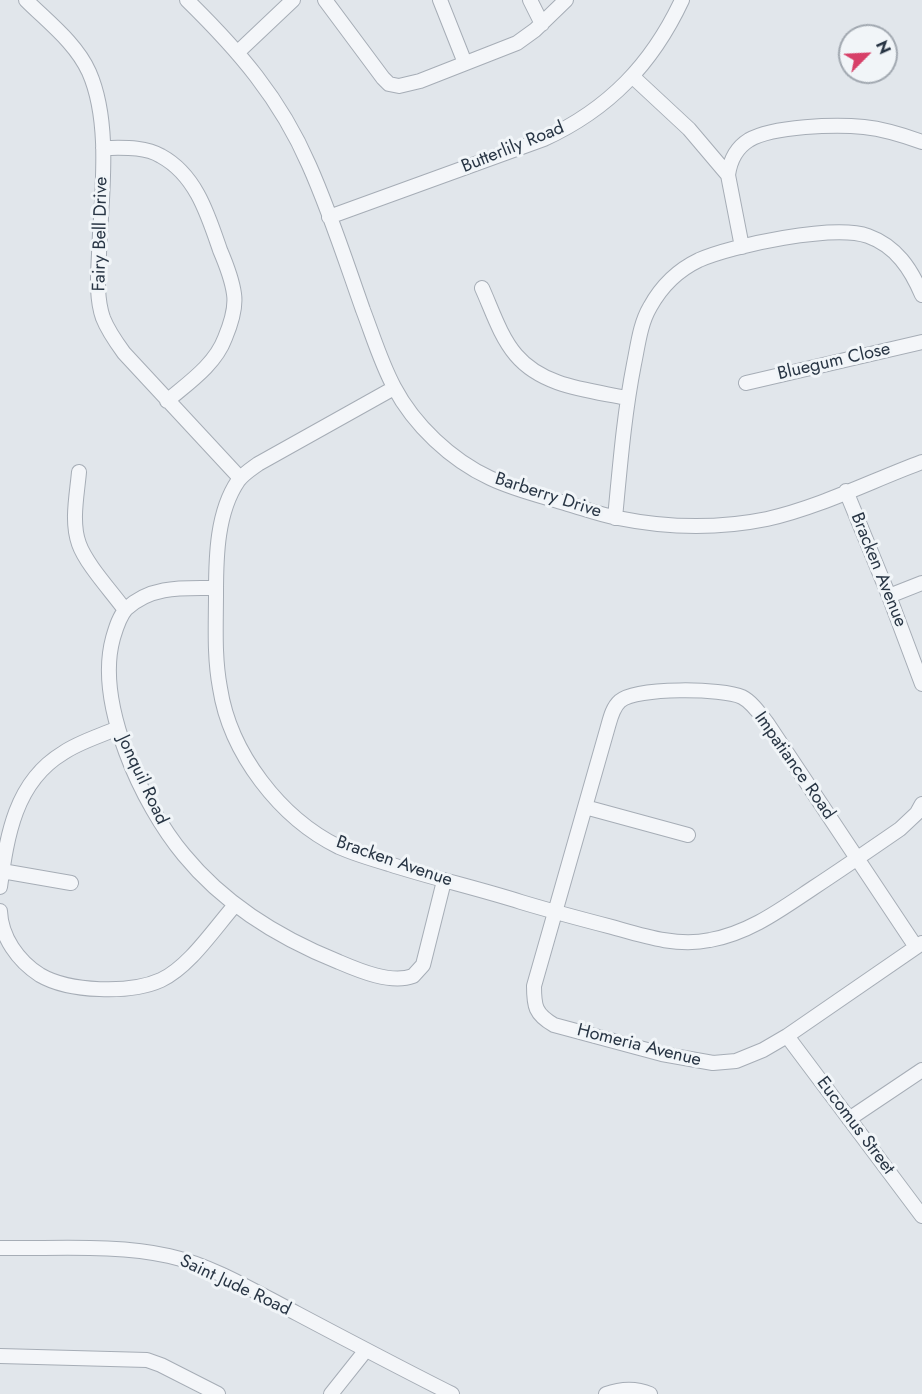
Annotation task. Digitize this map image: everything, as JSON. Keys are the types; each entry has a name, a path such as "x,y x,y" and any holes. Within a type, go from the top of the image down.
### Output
{"street":[{"name":"Fairy Bell Drive","path":"26,0 68,40 89,72 100,114 103,148 98,284 102,316 109,332 124,353 167,401 240,478"},
{"name":"Barberry Drive","path":"187,0 238,52 283,114 309,164 394,388 430,435 451,454 474,469 516,489 615,518 662,525 727,525 769,518 810,506 922,462"},
{"path":"238,52 292,0"},
{"path":"325,0 389,84 399,86 420,81 517,43 542,24 566,0"},
{"path":"440,0 465,63"},
{"path":"530,0 542,24"},
{"name":"Butterlily Road","path":"329,217 544,139 576,122 621,89 657,46 682,0"},
{"path":"632,76 688,129 728,175"},
{"path":"742,247 728,175 730,163 737,151 750,140 765,134 820,126 863,127 906,136 922,142"},
{"path":"103,148 144,149 160,155 176,166 192,185 206,209 234,294 225,338 215,359 167,401"},
{"path":"615,518 627,398 639,335 648,310 657,295 674,277 698,260 722,252 822,232 845,232 868,236 887,246 900,257 913,274 922,295"},
{"path":"482,288 505,338 516,355 528,366 565,386 627,398"},
{"name":"Bluegum Close","path":"746,382 922,342"},
{"name":"Bracken Avenue","path":"394,388 258,464 240,478 231,493 221,522 216,588 215,653 225,712 250,764 269,790 316,833 356,854 555,913 674,942 709,941 730,936 761,923 900,829 917,813 922,804"},
{"path":"79,472 75,513 78,543 83,554 125,610 154,592 171,588 216,588"},
{"name":"Bracken Avenue","path":"846,491 890,596 922,684"},
{"path":"890,596 922,583"},
{"name":"Jonquil Road","path":"125,610 117,624 110,649 109,682 118,728 130,762 155,815 184,856 235,905 300,947 348,966 389,977 407,978 413,976 423,965 444,880"},
{"name":"Impatiance Road","path":"555,913 607,730 615,708 621,700 646,692 726,692 743,697 767,723 857,858 919,945"},
{"path":"0,887 14,814 33,779 47,763 64,751 118,728"},
{"path":"585,807 688,835"},
{"path":"2,871 71,883"},
{"path":"0,911 1,923 12,948 40,975 73,985 113,990 146,986 162,980 185,963 235,905"},
{"name":"Homeria Avenue","path":"555,913 534,986 534,1002 542,1018 554,1024 662,1054 712,1063 736,1060 763,1050 919,945"},
{"name":"Eucomus Street","path":"787,1036 922,1216"},
{"path":"849,1119 922,1070"},
{"name":"Saint Jude Road","path":"0,1248 107,1250 169,1256 217,1273 452,1394"},
{"path":"331,1394 366,1350"},
{"path":"0,1356 147,1360 218,1394"},
{"path":"606,1394 633,1390 650,1394"}]}
